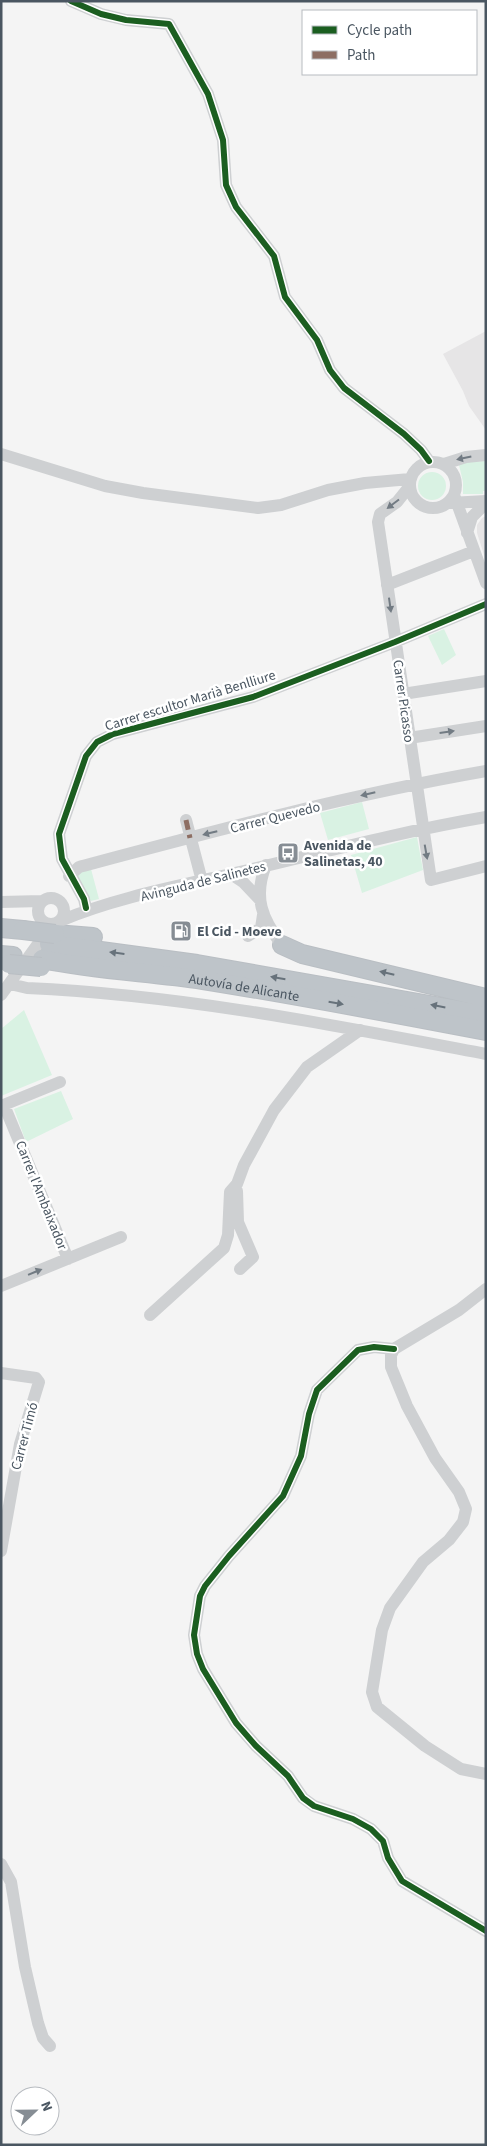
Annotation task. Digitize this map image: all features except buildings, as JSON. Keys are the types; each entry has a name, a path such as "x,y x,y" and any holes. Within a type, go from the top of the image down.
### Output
{"highway":[{"path":"1,928 11,951 50,941 93,937"},
{"name":"Autovía de Alicante","path":"1,940 11,951 50,941 198,964 486,1015"},
{"name":"Autovía de Alicante","path":"50,941 66,964 202,980 384,1011 486,1031"},
{"path":"282,945 302,954 486,998"}],"street":[{"path":"71,1 101,14 126,20 169,24 208,94 222,140 226,185 236,207 274,256 285,297 317,340 330,370 344,388 404,434 430,461"},
{"path":"1,454 105,486 143,493 258,508 282,505 328,490 365,483 409,483"},
{"path":"486,455 466,457 444,464 430,461 420,464 414,471 409,483 416,502 432,508 453,500 486,502"},
{"path":"444,464 455,477 456,486 453,500 486,583"},
{"name":"Carrer Picasso","path":"409,483 398,502 380,514 378,522 431,880 486,866"},
{"path":"467,533 472,517 486,502"},
{"path":"387,585 474,551"},
{"name":"Carrer escultor Marià Benlliure","path":"91,908 69,876 62,859 59,834 86,756 97,742 113,734 253,697 395,642 486,604"},
{"path":"403,694 486,681"},
{"path":"409,738 486,726"},
{"name":"Carrer Quevedo","path":"69,876 79,867 190,838 416,783 486,771"},
{"name":"Avinguda de Salinetes","path":"7,902 42,901 54,898 73,907 91,908 422,828 486,817"},
{"path":"186,820 202,881"},
{"path":"266,865 261,878 260,900 263,915 271,931 282,945"},
{"path":"231,874 243,882 260,900"},
{"path":"42,901 38,908 40,918 50,941"},
{"path":"7,902 31,909 40,918"},
{"path":"1,995 50,941 64,909 61,902"},
{"name":"Avinguda de Salinetes","path":"50,941 91,908"},
{"path":"248,936 261,928 263,915"},
{"path":"10,984 27,988 157,997 245,1009 486,1054"},
{"path":"150,1315 224,1248 228,1235 230,1192 236,1184 244,1165 274,1110 307,1067 360,1030"},
{"path":"3,1105 60,1082"},
{"name":"Carrer l'Ambaixador","path":"3,1105 68,1258"},
{"path":"236,1184 238,1222 253,1257 240,1269"},
{"path":"1,1286 121,1237"},
{"path":"486,1289 458,1310 394,1349 391,1355 391,1367 407,1406 435,1458 460,1492 466,1509 463,1522 449,1540 423,1562 390,1608 382,1630 372,1692 376,1707 425,1746 461,1770 486,1774"},
{"path":"394,1349 374,1347 358,1350 317,1390 309,1414 301,1456 283,1496 229,1556 205,1586 200,1596 194,1636 197,1654 203,1669 236,1723 256,1746 288,1776 303,1798 314,1806 352,1819 372,1829 383,1841 388,1858 402,1882 486,1931"},
{"name":"Carrer Timó","path":"1,1373 36,1378 39,1382 20,1444 1,1551"},
{"path":"1,1864 11,1882 25,1967 38,2023 43,2038 50,2046"}],"shaded area":[{"path":"486,331 486,430 469,406 443,354"},
{"path":"486,516 486,561 477,533 477,525"}],"green space":[{"path":"486,461 486,491 483,491 483,494 463,494 463,482 459,465 464,462"},
{"path":"432,472 442,476 446,486 442,496 432,500 422,496 418,486 422,476"},
{"path":"444,629 456,655 442,665 428,636"},
{"path":"362,802 369,829 328,840 320,813"},
{"path":"417,837 423,870 362,893 351,855"},
{"path":"91,869 99,899 91,901 76,877 78,872"},
{"path":"24,1010 52,1075 1,1096 1,1029"},
{"path":"61,1091 73,1119 26,1142 14,1109"}],"marked path":[{"path":"186,820 190,838"}],"cycle path":[{"path":"71,1 101,14 126,20 169,24 208,94 223,140 226,185 236,207 274,256 285,297 317,340 330,370 344,388 404,434 421,450 429,461"},
{"path":"86,908 84,899 62,859 59,834 86,756 97,742 113,734 253,697 395,642 486,604"},
{"path":"394,1349 374,1347 358,1350 317,1390 309,1414 301,1456 283,1496 229,1556 205,1586 200,1596 194,1635 197,1654 203,1669 236,1723 256,1746 288,1776 303,1798 314,1806 353,1819 371,1829 383,1841 388,1858 402,1881 486,1931"}],"place":[{"name":"Avenida de Salinetas, 40","path":"288,853"},
{"name":"El Cid - Moeve","path":"181,931"}]}
